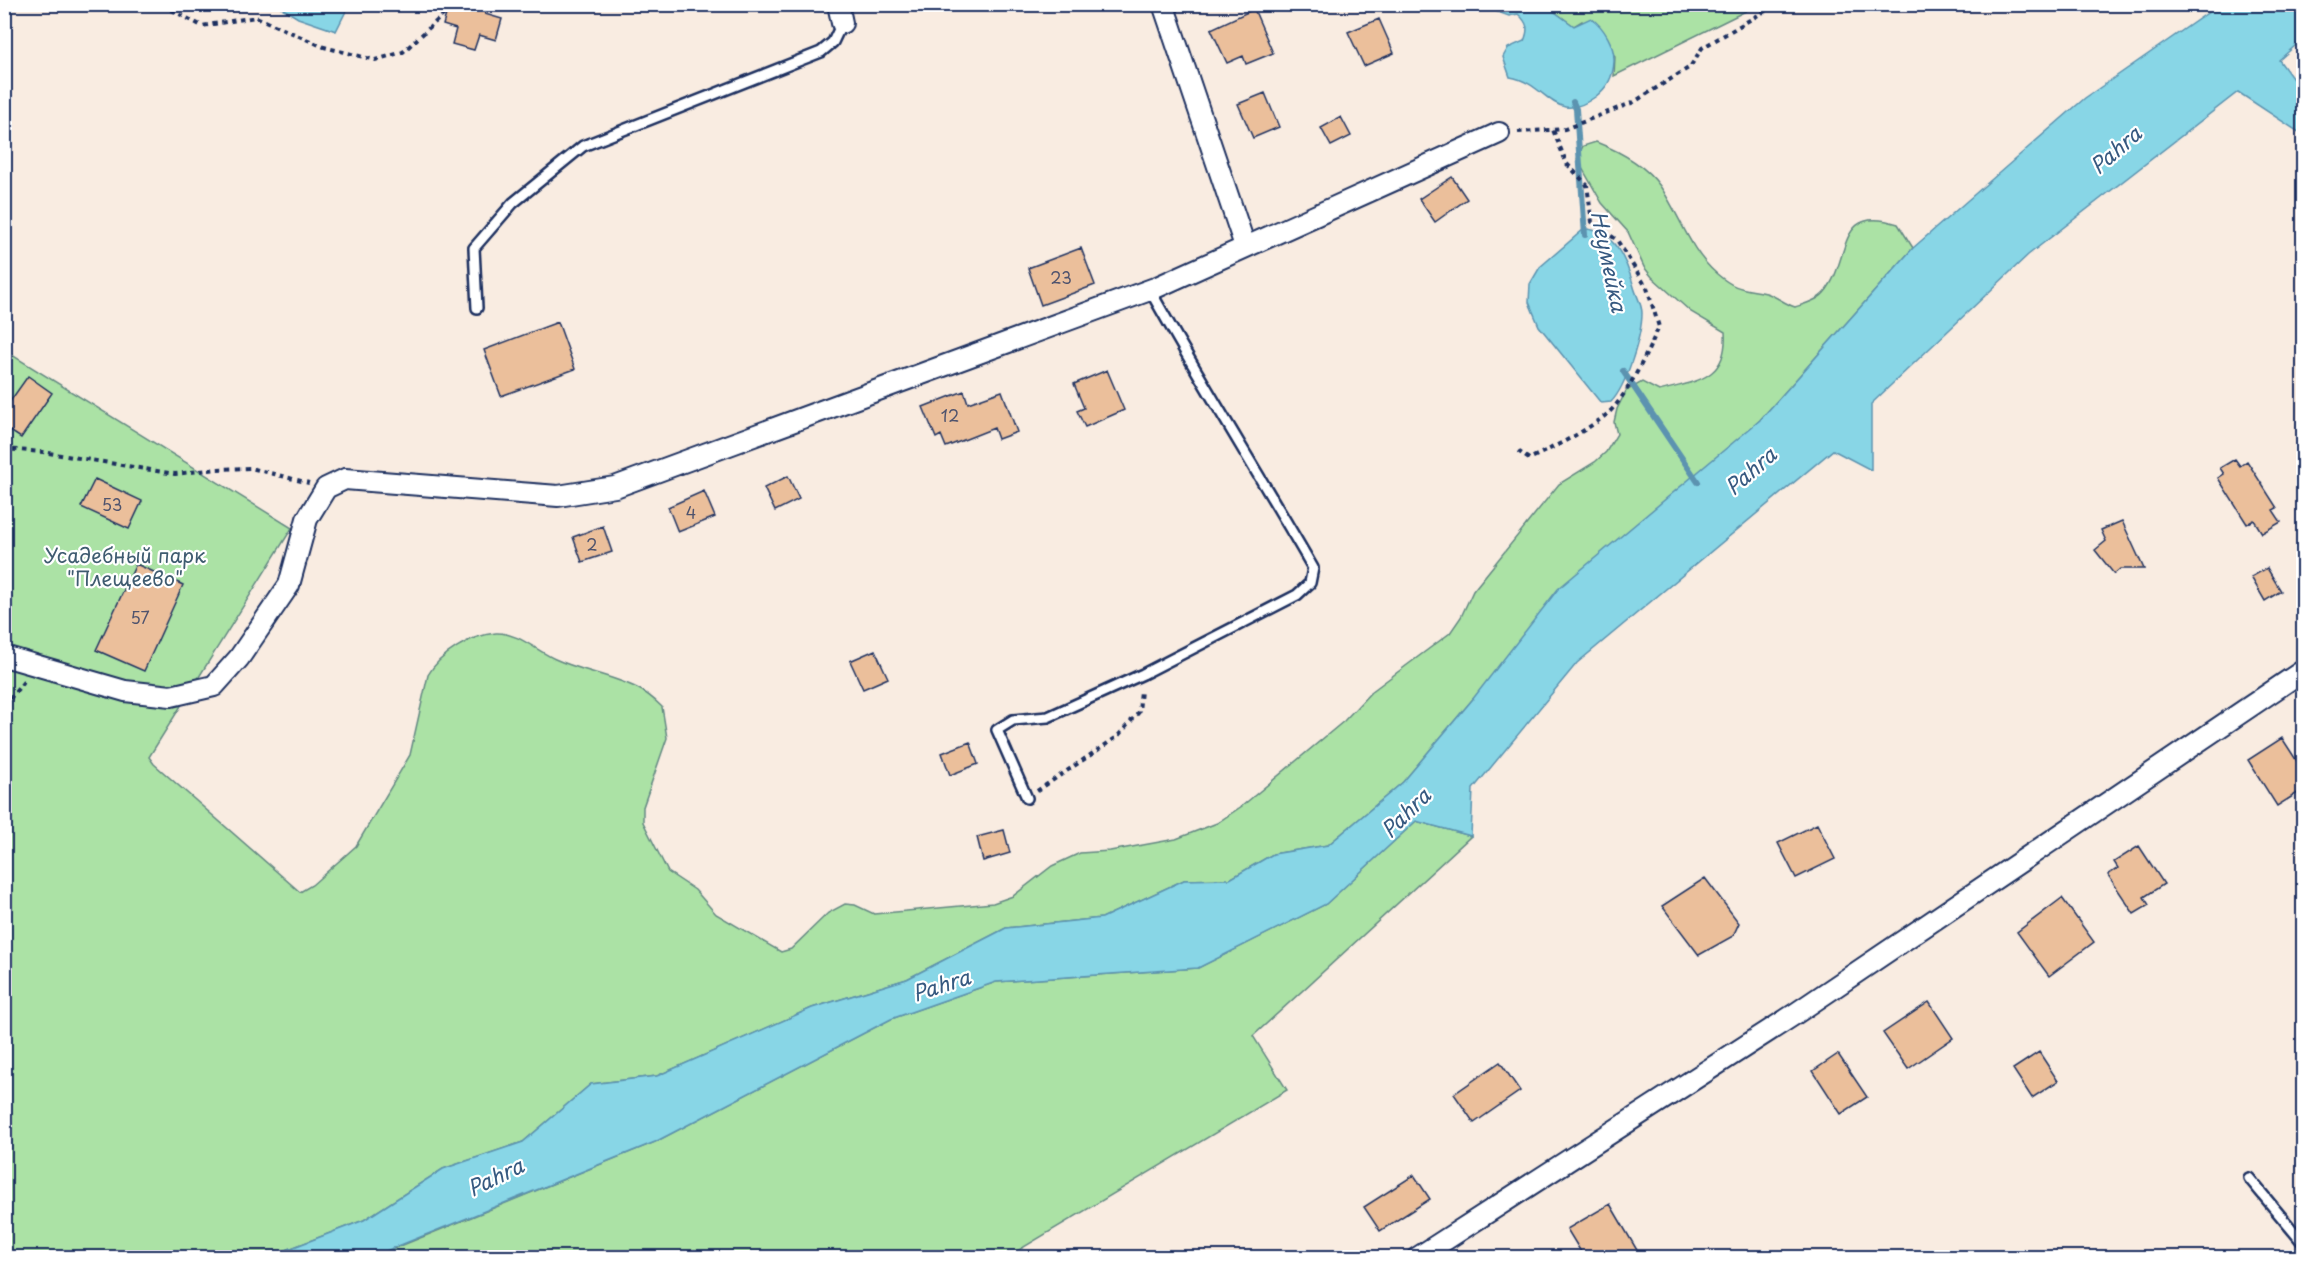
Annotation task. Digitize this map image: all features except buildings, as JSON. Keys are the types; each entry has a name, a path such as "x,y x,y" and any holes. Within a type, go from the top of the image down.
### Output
{"street":[{"path":"1163,4 1245,246"},
{"path":"4,656 137,693 171,696 214,686 239,658 289,585 307,519 326,488 345,479 558,496 615,487 1150,290 1499,133"},
{"path":"1417,1257 1795,1014 2304,670"}],"lane":[{"path":"477,308 474,248 513,203 583,146 821,52 833,42 840,14"},
{"path":"1027,798 997,730 1013,720 1048,717 1143,674 1297,595 1310,583 1312,568 1241,442 1198,377 1150,290"},
{"path":"2249,1178 2304,1244"}],"path":[{"path":"165,4 168,8 202,26 256,17 324,47 375,60 403,52 455,4"},
{"path":"1499,133 1564,129 1634,102 1690,67 1702,48 1777,4"},
{"path":"1518,451 1529,459 1566,441 1608,413 1646,357 1659,327 1647,288 1617,240 1592,222 1587,185 1567,164 1553,130"},
{"path":"4,449 43,452 175,474 251,468 326,488"},
{"path":"4,706 36,665"},
{"path":"1027,798 1117,737 1139,712 1143,674"}],"green space":[{"path":"1545,5 1758,5 1614,76 1615,56 1582,21 1574,26"},
{"name":"Усадебный парк \"Плещеево\"","path":"1596,142 1631,160 1654,178 1699,254 1717,274 1735,286 1766,293 1795,307 1814,300 1824,293 1833,280 1848,239 1854,228 1863,221 1878,220 1898,224 1913,248 1760,420 1472,700 1403,782 1328,845 1273,854 1230,879 1184,880 1102,918 1006,928 907,979 812,1008 657,1076 591,1084 523,1142 443,1169 364,1220 268,1257 5,1257 4,350 292,528 149,757 154,764 300,892 312,885 356,846 410,755 428,675 433,667 457,647 477,637 496,633 512,636 548,656 637,688 662,707 667,738 643,807 643,822 668,872 695,890 716,914 781,952 791,949 828,913 845,904 855,905 874,914 993,903 1013,896 1052,866 1080,853 1110,851 1176,839 1217,823 1242,806 1344,721 1371,692 1450,633 1461,617 1473,591 1559,484 1595,462 1606,452 1617,434 1614,422 1617,409 1626,391 1642,382 1659,391 1697,381 1715,369 1725,348 1725,332 1691,312 1652,277 1644,267 1628,232 1602,203 1577,159 1583,146"},
{"path":"1416,821 1471,836 1253,1036 1287,1090 1007,1257 371,1258 655,1142 891,1019 996,982 1198,968 1326,904"}],"water":[{"path":"282,4 349,5 336,31 298,18 280,7"},
{"path":"1504,4 1545,5 1574,26 1591,18 1596,22 1608,37 1614,56 1609,81 1603,89 1581,105 1570,107 1560,105 1534,87 1510,77 1503,57 1508,48 1524,41 1527,30 1526,23 1518,14 1509,16 1495,11"},
{"name":"Pahra","path":"2219,5 2303,5 2303,39 2279,60 2303,93 2303,127 2300,133 2238,92 2028,255 1871,404 1871,470 1833,450 1577,663 1473,789 1471,836 1416,821 1326,904 1198,968 996,982 891,1019 655,1142 371,1257 268,1257 364,1220 443,1169 523,1142 591,1084 657,1076 812,1008 907,979 1006,928 1102,918 1184,880 1230,879 1273,854 1328,845 1403,782 1472,700 1558,589 1760,420 1913,248 2085,98"},
{"path":"1584,229 1594,230 1603,235 1618,249 1642,310 1632,360 1617,395 1611,402 1601,403 1539,326 1529,302 1530,284 1540,267"}],"waterway":[{"name":"Неумейка","path":"1573,102 1576,109 1585,235"},
{"name":"Неумейка","path":"1623,371 1698,482"}]}
